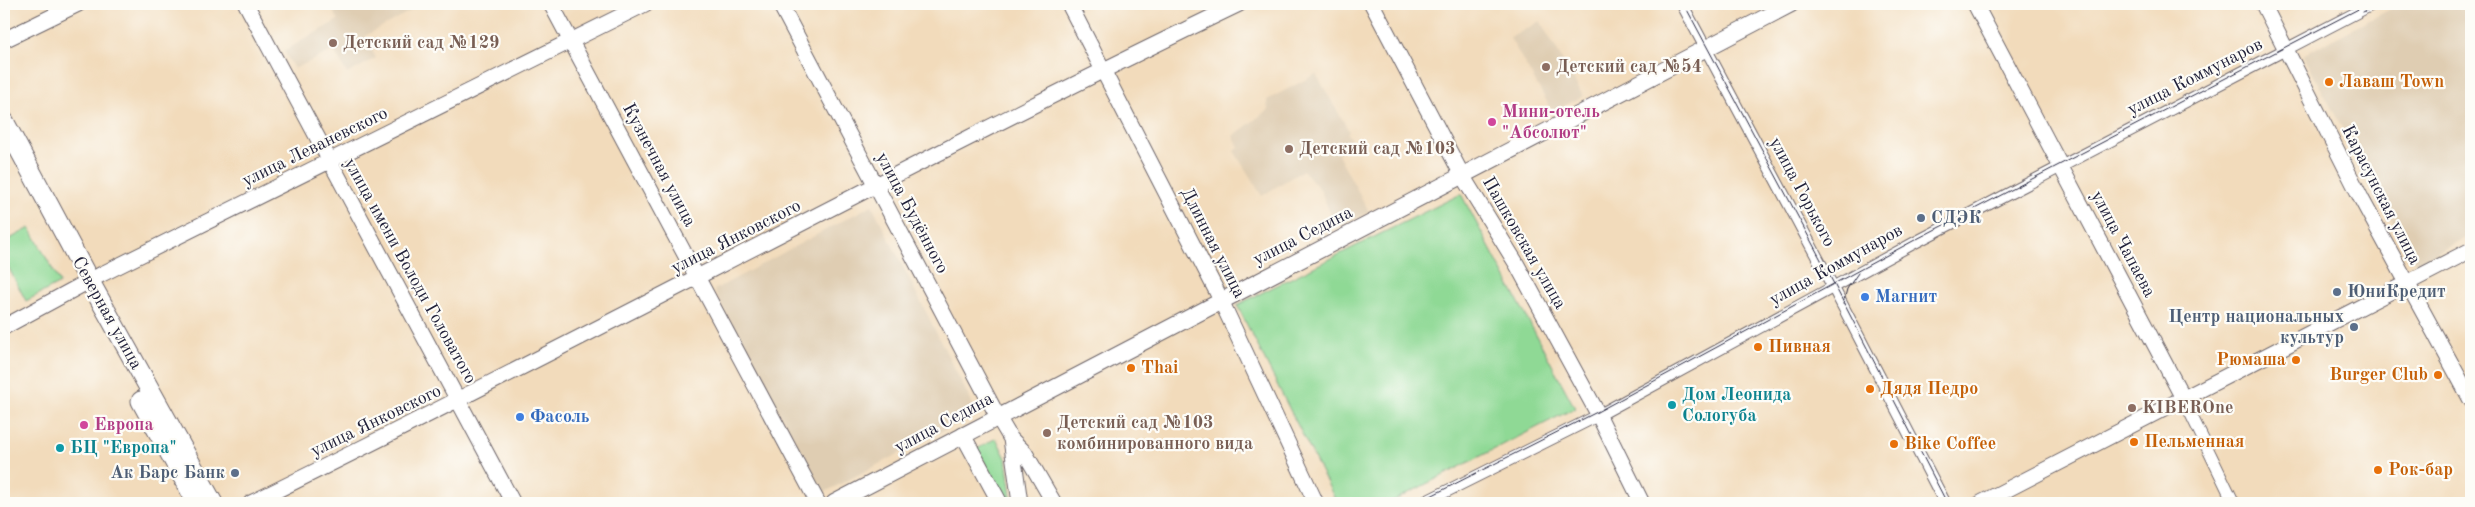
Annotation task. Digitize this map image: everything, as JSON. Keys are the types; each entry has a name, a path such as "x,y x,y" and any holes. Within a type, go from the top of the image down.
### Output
{"main road":[{"name":"улица Седина","path":"834,503 1221,300 1463,177 1791,4"},
{"name":"Северная улица","path":"4,121 83,283 197,503"},
{"name":"Северная улица","path":"4,147 213,503"}],"street":[{"path":"4,40 78,4"},
{"name":"улица имени Володи Головатого","path":"246,4 513,503"},
{"name":"Кузнечная улица","path":"551,4 818,503"},
{"name":"улица Леваневского","path":"4,327 83,283 645,4"},
{"name":"улица Будённого","path":"780,4 998,417 1011,439 1026,453 1054,503"},
{"name":"Длинная улица","path":"1069,4 1221,300 1316,503"},
{"name":"улица Янковского","path":"250,503 459,401 876,185 1104,69 1238,4"},
{"name":"Пашковская улица","path":"1372,4 1463,177 1516,263 1599,415 1642,503"},
{"name":"улица Горького","path":"1682,4 1833,287 1945,503"},
{"name":"улица Чапаева","path":"1975,4 2183,398 2234,503"},
{"name":"Карасунская улица","path":"2262,4 2407,284 2471,400"},
{"name":"улица Коммунаров","path":"1423,503 1599,415 2060,166 2373,4"},
{"path":"1981,503 2471,250"},
{"path":"963,435 1000,503"},
{"name":"улица Будённого","path":"1011,439 1020,503"}],"shaded area":[{"name":"Детский сад №129","path":"329,4 423,4 365,36 376,58 347,74 334,50 294,69 284,51 338,20"},
{"path":"2400,4 2471,4 2471,234 2416,265 2303,55"},
{"name":"Детский сад №54","path":"1540,21 1583,96 1553,112 1510,38"},
{"name":"Детский сад №103","path":"1316,74 1349,131 1347,134 1351,139 1338,154 1369,212 1336,227 1320,189 1303,170 1262,196 1234,151 1239,147 1233,136 1268,110 1267,100"},
{"path":"872,205 977,413 823,493 714,290"}],"green space":[{"path":"1461,194 1575,408 1389,503 1337,503 1237,305"},
{"path":"30,228 60,283 26,301 4,259 4,242"},
{"path":"996,438 1006,458 1012,503 1007,502 977,449"}],"tram line":[{"path":"1684,4 1834,284 1947,503"},
{"path":"1417,503 1597,412 1913,241 2368,4"},
{"path":"2363,12 2379,4"},
{"path":"1843,304 1847,289 1858,273"}],"place":[{"name":"Детский сад №129","path":"333,43"},
{"name":"Детский сад №54","path":"1546,67"},
{"name":"Лаваш Town","path":"2329,82"},
{"name":"Мини-отель \"Абсолют\"","path":"1492,122"},
{"name":"Детский сад №103","path":"1289,149"},
{"name":"СДЭК","path":"1921,218"},
{"name":"ЮниКредит","path":"2337,292"},
{"name":"Магнит","path":"1865,297"},
{"name":"Центр национальных культур","path":"2354,327"},
{"name":"Пивная","path":"1758,347"},
{"name":"Рюмаша","path":"2296,360"},
{"name":"Thai","path":"1131,368"},
{"name":"Burger Club","path":"2438,375"},
{"name":"Дядя Педро","path":"1870,389"},
{"name":"Дом Леонида Сологуба","path":"1672,405"},
{"name":"KIBEROne","path":"2132,408"},
{"name":"Фасоль","path":"520,417"},
{"name":"Европа","path":"84,425"},
{"name":"Детский сад №103 комбинированного вида","path":"1047,433"},
{"name":"Пельменная","path":"2134,442"},
{"name":"Bike Coffee","path":"1894,444"},
{"name":"БЦ \"Европа\"","path":"60,448"},
{"name":"Рок-бар","path":"2378,470"},
{"name":"Ак Барс Банк","path":"235,473"}]}
